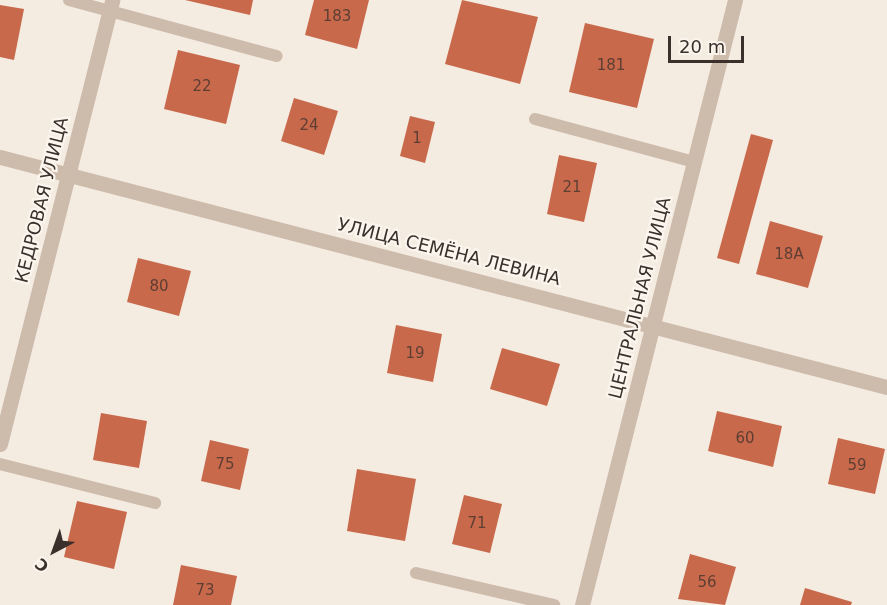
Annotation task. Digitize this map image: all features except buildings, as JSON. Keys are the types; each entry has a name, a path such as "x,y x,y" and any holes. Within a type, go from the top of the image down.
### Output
{"street":[{"name":"ЦЕНТРАЛЬНАЯ УЛИЦА","path":"582,605 735,0"},
{"name":"КЕДРОВАЯ УЛИЦА","path":"0,444 111,5"},
{"name":"УЛИЦА СЕМЁНА ЛЕВИНА","path":"0,157 653,324 887,387"}],"lane":[{"path":"69,0 111,5 277,56"},
{"path":"536,119 694,162"},
{"path":"0,464 155,503"},
{"path":"416,573 554,605"}]}
